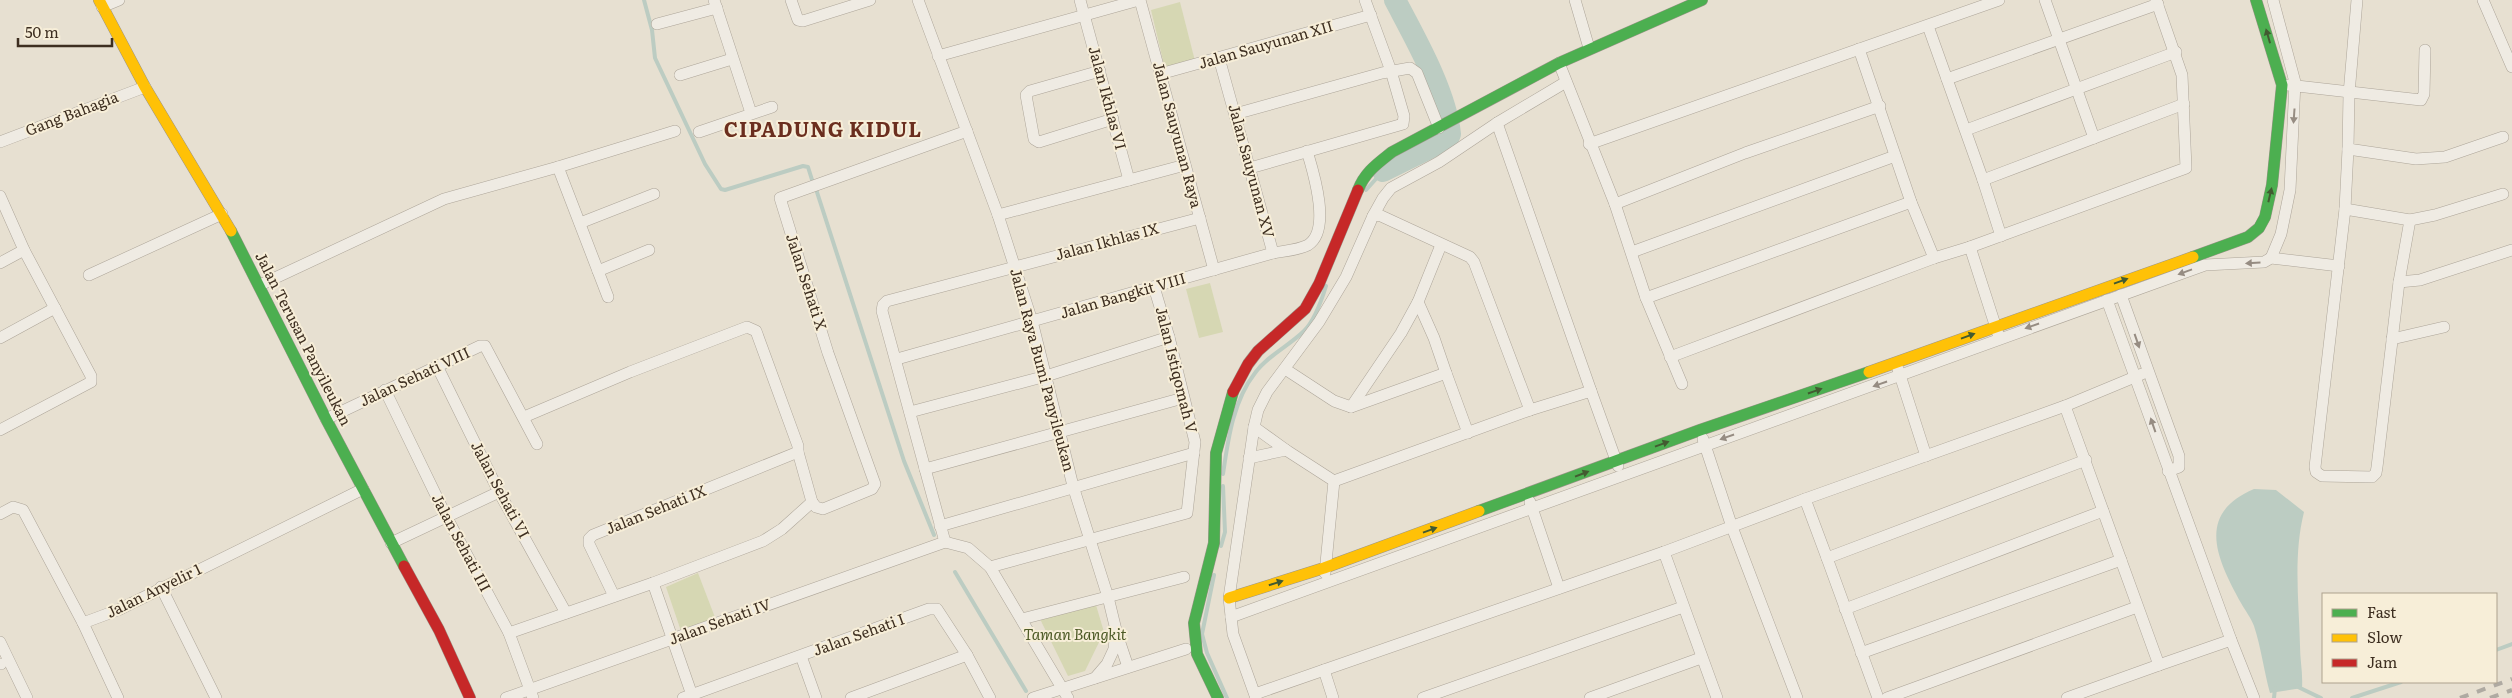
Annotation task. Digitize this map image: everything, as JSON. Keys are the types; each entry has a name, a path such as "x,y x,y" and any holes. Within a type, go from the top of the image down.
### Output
{"street":[{"path":"100,4 119,0"},
{"path":"791,0 798,20 803,21 852,2 870,0"},
{"name":"Jalan Raya Bumi Panyileukan","path":"918,0 998,215 1032,322 1073,486 1108,597 1116,630 1114,649 1107,664 1095,678"},
{"name":"Jalan Ikhlas VI","path":"1080,0 1130,180"},
{"path":"938,56 1140,0"},
{"name":"Jalan Sauyunan Raya","path":"1140,0 1214,270"},
{"path":"1250,168 1403,124 1404,116 1391,70 1364,0"},
{"path":"1575,0 1589,48"},
{"path":"1218,698 1197,654 1194,623 1214,543 1216,453 1231,396 1238,379 1258,351 1305,309 1318,284 1356,191 1367,173 1381,159 1559,63 1589,48 1702,0"},
{"path":"1590,144 1998,0"},
{"path":"2045,0 2094,138"},
{"path":"1230,598 1324,568 1700,430 1896,363 2206,250 2248,237 2261,225 2265,217 2272,185 2282,85 2256,0"},
{"path":"2272,258 2281,234 2290,190 2295,86 2286,42 2273,0"},
{"path":"2357,0 2349,94 2345,209 2315,467 2316,472 2322,476 2372,477 2376,473 2399,282 2410,220"},
{"path":"2483,0 2512,67"},
{"path":"1670,358 1934,258 1970,247 2182,171 2187,163 2182,75 2176,52 2157,2 1947,79"},
{"name":"Jalan Terusan Panyileukan","path":"100,4 145,87 222,214 260,285 326,419 439,630 470,698"},
{"path":"657,24 715,4 751,113"},
{"name":"Jalan Sauyunan XII","path":"1160,74 1371,16"},
{"path":"1928,26 1966,130 2001,236"},
{"path":"1859,49 1880,106 1911,202 1934,258"},
{"path":"2282,85 2349,94 2421,100 2424,94 2426,50"},
{"path":"1966,130 2176,52"},
{"name":"Jalan Sauyunan XV","path":"1214,270 1273,254 1219,58"},
{"path":"680,75 732,59"},
{"path":"1559,63 1615,204 1646,298 1682,384"},
{"path":"1235,114 1391,70 1410,68 1415,69 1445,124"},
{"path":"1100,71 1030,91 1026,95 1025,99 1034,139 1039,142 1113,120"},
{"path":"1566,82 1497,123 1439,162 1391,188 1373,216 1346,277 1320,322 1267,392 1258,410 1254,427 1230,598 1230,617 1233,634 1256,696 1324,670 1664,552 1805,498 2065,406 2148,371"},
{"name":"Gang Bahagia","path":"0,142 145,87"},
{"path":"1983,180 2184,104"},
{"path":"1615,204 1745,153 1880,106"},
{"path":"699,132 772,107"},
{"path":"1497,123 1622,476"},
{"path":"260,285 444,199 558,167 675,130"},
{"name":"Jalan Sehati X","path":"812,502 816,507 823,509 872,489 875,479 828,353 780,198 966,131"},
{"path":"2348,149 2416,159 2444,156 2503,137"},
{"path":"1273,254 1306,246 1311,242 1318,227 1320,211 1315,180 1307,151"},
{"path":"1632,252 1895,156"},
{"path":"998,215 1185,166"},
{"path":"558,167 608,297"},
{"path":"580,223 654,194"},
{"path":"2345,209 2410,220 2435,215 2503,194"},
{"path":"0,196 24,250 91,376 91,382 0,430"},
{"path":"1646,298 1911,202"},
{"path":"90,275 222,214"},
{"path":"1373,216 1379,215 1458,250 1474,262 1530,410"},
{"name":"Jalan Ikhlas IX","path":"897,360 882,311 883,305 887,301 1200,218"},
{"path":"2261,225 2281,234"},
{"path":"2232,243 2233,263"},
{"path":"1351,407 1401,333 1418,302 1441,244"},
{"path":"1970,247 2000,338"},
{"path":"0,264 24,250"},
{"path":"598,270 649,250"},
{"path":"2399,282 2420,280 2512,250"},
{"path":"1230,617 2205,265 2264,262 2272,258 2339,266"},
{"name":"Jalan Bangkit VIII","path":"897,360 1214,270"},
{"name":"Jalan Istiqomah V","path":"1090,538 1186,513 1195,442 1169,337 1154,287"},
{"path":"2121,295 2179,456 2179,467 2168,471"},
{"path":"2107,300 2168,471 2254,698"},
{"path":"1418,302 1434,338 1468,433"},
{"path":"0,338 55,308"},
{"path":"509,633 653,583 763,541 782,529 812,502 798,446 756,331 752,327 747,327 630,372 524,417"},
{"path":"2392,339 2444,327"},
{"path":"910,412 1046,376 1169,337"},
{"name":"Jalan Sehati VIII","path":"326,419 480,346 485,346 537,444"},
{"path":"897,360 945,542 968,548 990,567 1065,693"},
{"path":"1896,363 1926,456"},
{"name":"Jalan Sehati VI","path":"437,366 499,492 566,613"},
{"path":"1285,369 1334,402 1351,407 1446,373"},
{"name":"Jalan Sehati III","path":"385,390 446,516 509,633 531,694"},
{"path":"1334,481 1530,410 1591,391"},
{"path":"925,469 1183,398"},
{"path":"2065,406 2159,665"},
{"path":"1254,427 1334,481"},
{"path":"1700,430 1732,527 1797,698"},
{"path":"1249,458 1286,450"},
{"name":"Jalan Sehati IX","path":"614,596 590,544 589,539 593,535 798,452"},
{"path":"940,526 1194,452"},
{"path":"1827,558 2086,460"},
{"path":"1325,582 1324,568 1334,481"},
{"name":"Jalan Anyelir 1","path":"83,623 118,610 161,587 363,489"},
{"path":"391,543 499,492"},
{"path":"1527,495 1559,588"},
{"path":"1805,498 1878,698"},
{"path":"0,514 13,507 24,510 83,623 118,698"},
{"path":"1845,609 2103,511"},
{"path":"990,567 1090,538"},
{"name":"Jalan Sehati IV","path":"506,698 531,694 673,639 945,542"},
{"path":"1664,552 1717,698"},
{"path":"1861,653 2121,560"},
{"path":"1022,618 1184,577"},
{"path":"653,583 673,639 689,697"},
{"path":"161,587 216,698"},
{"path":"1423,698 1683,606"},
{"path":"1887,698 2137,607"},
{"name":"Jalan Sehati I","path":"689,697 929,609 937,609 967,655 990,698"},
{"path":"1116,630 1128,667"},
{"path":"2067,698 2231,640"},
{"path":"0,642 27,698"},
{"path":"1033,698 1065,693 1095,678 1186,648"},
{"path":"851,698 967,655"},
{"path":"801,656 816,698"},
{"path":"1590,698 1701,658"},
{"path":"1324,670 1333,698"}],"green space":[{"path":"1180,2 1195,61 1165,69 1151,10"},
{"path":"1210,283 1223,332 1199,338 1186,289"},
{"path":"698,573 716,620 682,634 666,587"},
{"name":"Taman Bangkit","path":"1096,605 1104,632 1085,671 1068,676 1040,619"}],"shaded area":[{"path":"2254,489 2276,490 2304,512 2298,562 2302,688 2270,693 2254,626 2232,586 2219,554 2216,539 2218,524 2224,511 2236,499"}],"waterway":[{"path":"644,0 652,30 655,58 705,164 721,189 725,190 803,166 808,167 813,183"},
{"path":"1383,171 1448,139 1450,134 1443,101 1436,83 1395,0"},
{"path":"1366,190 1383,171"},
{"path":"815,186 904,461 934,535"},
{"path":"1223,474 1233,421 1241,396 1260,367 1308,327 1326,286"},
{"path":"1221,546 1225,532 1223,486"},
{"path":"955,572 1026,691"},
{"path":"1214,575 1202,634 1207,653 1227,698"},
{"path":"2497,650 2512,644"},
{"path":"2352,698 2398,683"},
{"path":"2296,686 2321,698"},
{"path":"2274,698 2275,688"}],"railway":[{"path":"2460,698 2512,679"},
{"path":"2490,698 2512,690"}],"traffic: fast":[{"path":"1358,190 1368,173 1392,152 1559,63 1702,0"},
{"path":"2193,257 2248,237 2259,228 2265,217 2272,185 2282,85 2256,0"},
{"path":"231,231 326,419 404,566"},
{"path":"1479,511 1700,430 1869,372"},
{"path":"1218,698 1197,654 1194,623 1214,543 1216,453 1233,392"}],"traffic: slow":[{"path":"99,0 145,87 231,231"},
{"path":"1869,372 2193,257"},
{"path":"1229,598 1324,568 1479,511"}],"traffic: jam":[{"path":"1233,392 1248,364 1258,351 1305,309 1319,284 1358,190"},
{"path":"404,566 439,630 470,698"}],"district":[{"name":"CIPADUNG KIDUL","path":"823,130"}]}
